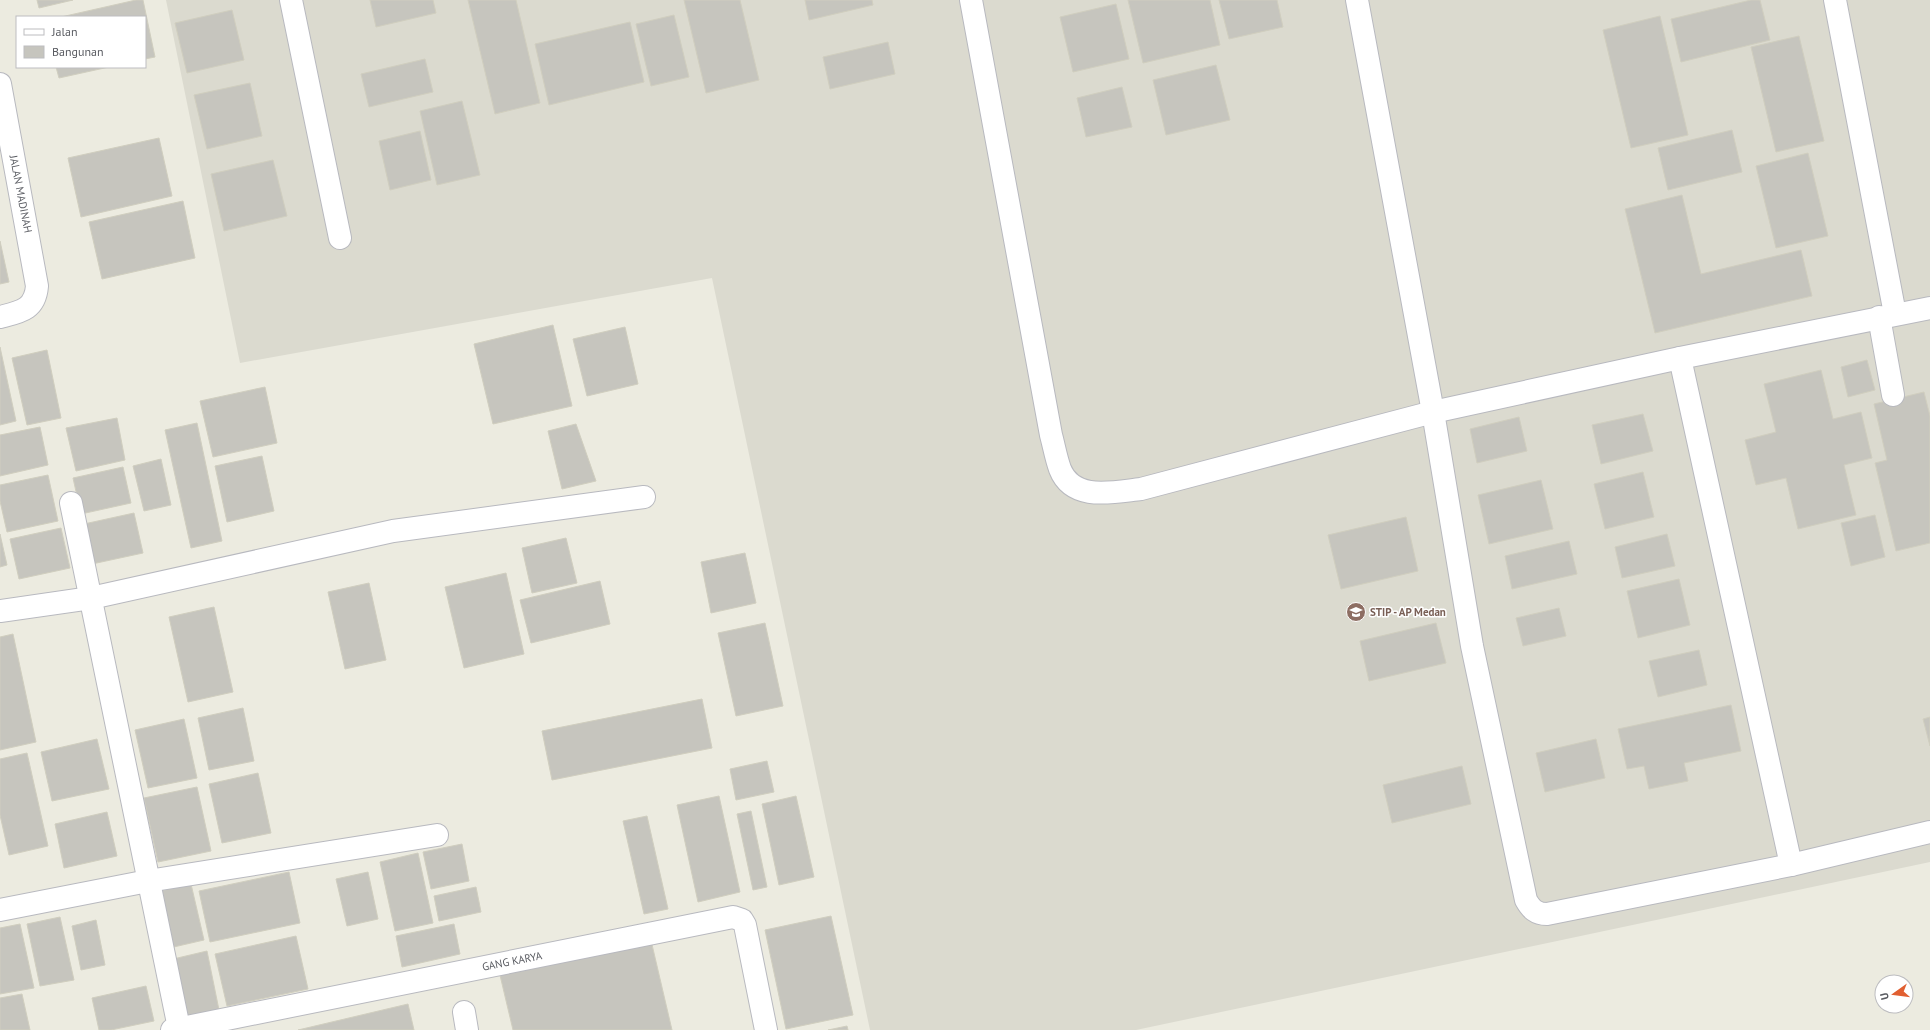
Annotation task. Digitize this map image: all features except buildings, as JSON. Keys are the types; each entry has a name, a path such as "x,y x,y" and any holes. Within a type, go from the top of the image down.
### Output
{"street":[{"path":"290,0 340,238"},
{"path":"971,0 1051,435 1060,470 1069,482 1086,492 1103,493 1141,489 1433,412 1680,358 1887,315 1930,308"},
{"path":"1357,0 1433,412 1472,646 1526,900 1530,906 1540,914 1547,914 1791,865 1930,832"},
{"path":"1835,0 1887,315 1893,395"},
{"name":"JALAN MADINAH","path":"0,317 22,312 31,304 36,296 36,275 1,97"},
{"path":"1680,358 1791,865"},
{"path":"0,611 91,598 393,531 644,497"},
{"path":"71,503 148,881 175,1029"},
{"path":"0,910 148,881 437,835"},
{"name":"GANG KARYA","path":"175,1029 212,1026 733,917 742,920 745,925 766,1030"}],"shaded area":[{"name":"STIP - AP Medan","path":"166,0 1930,0 1930,862 1136,1030 870,1030 712,278 240,363"}],"place":[{"name":"STIP - AP Medan","path":"1356,612"}]}
